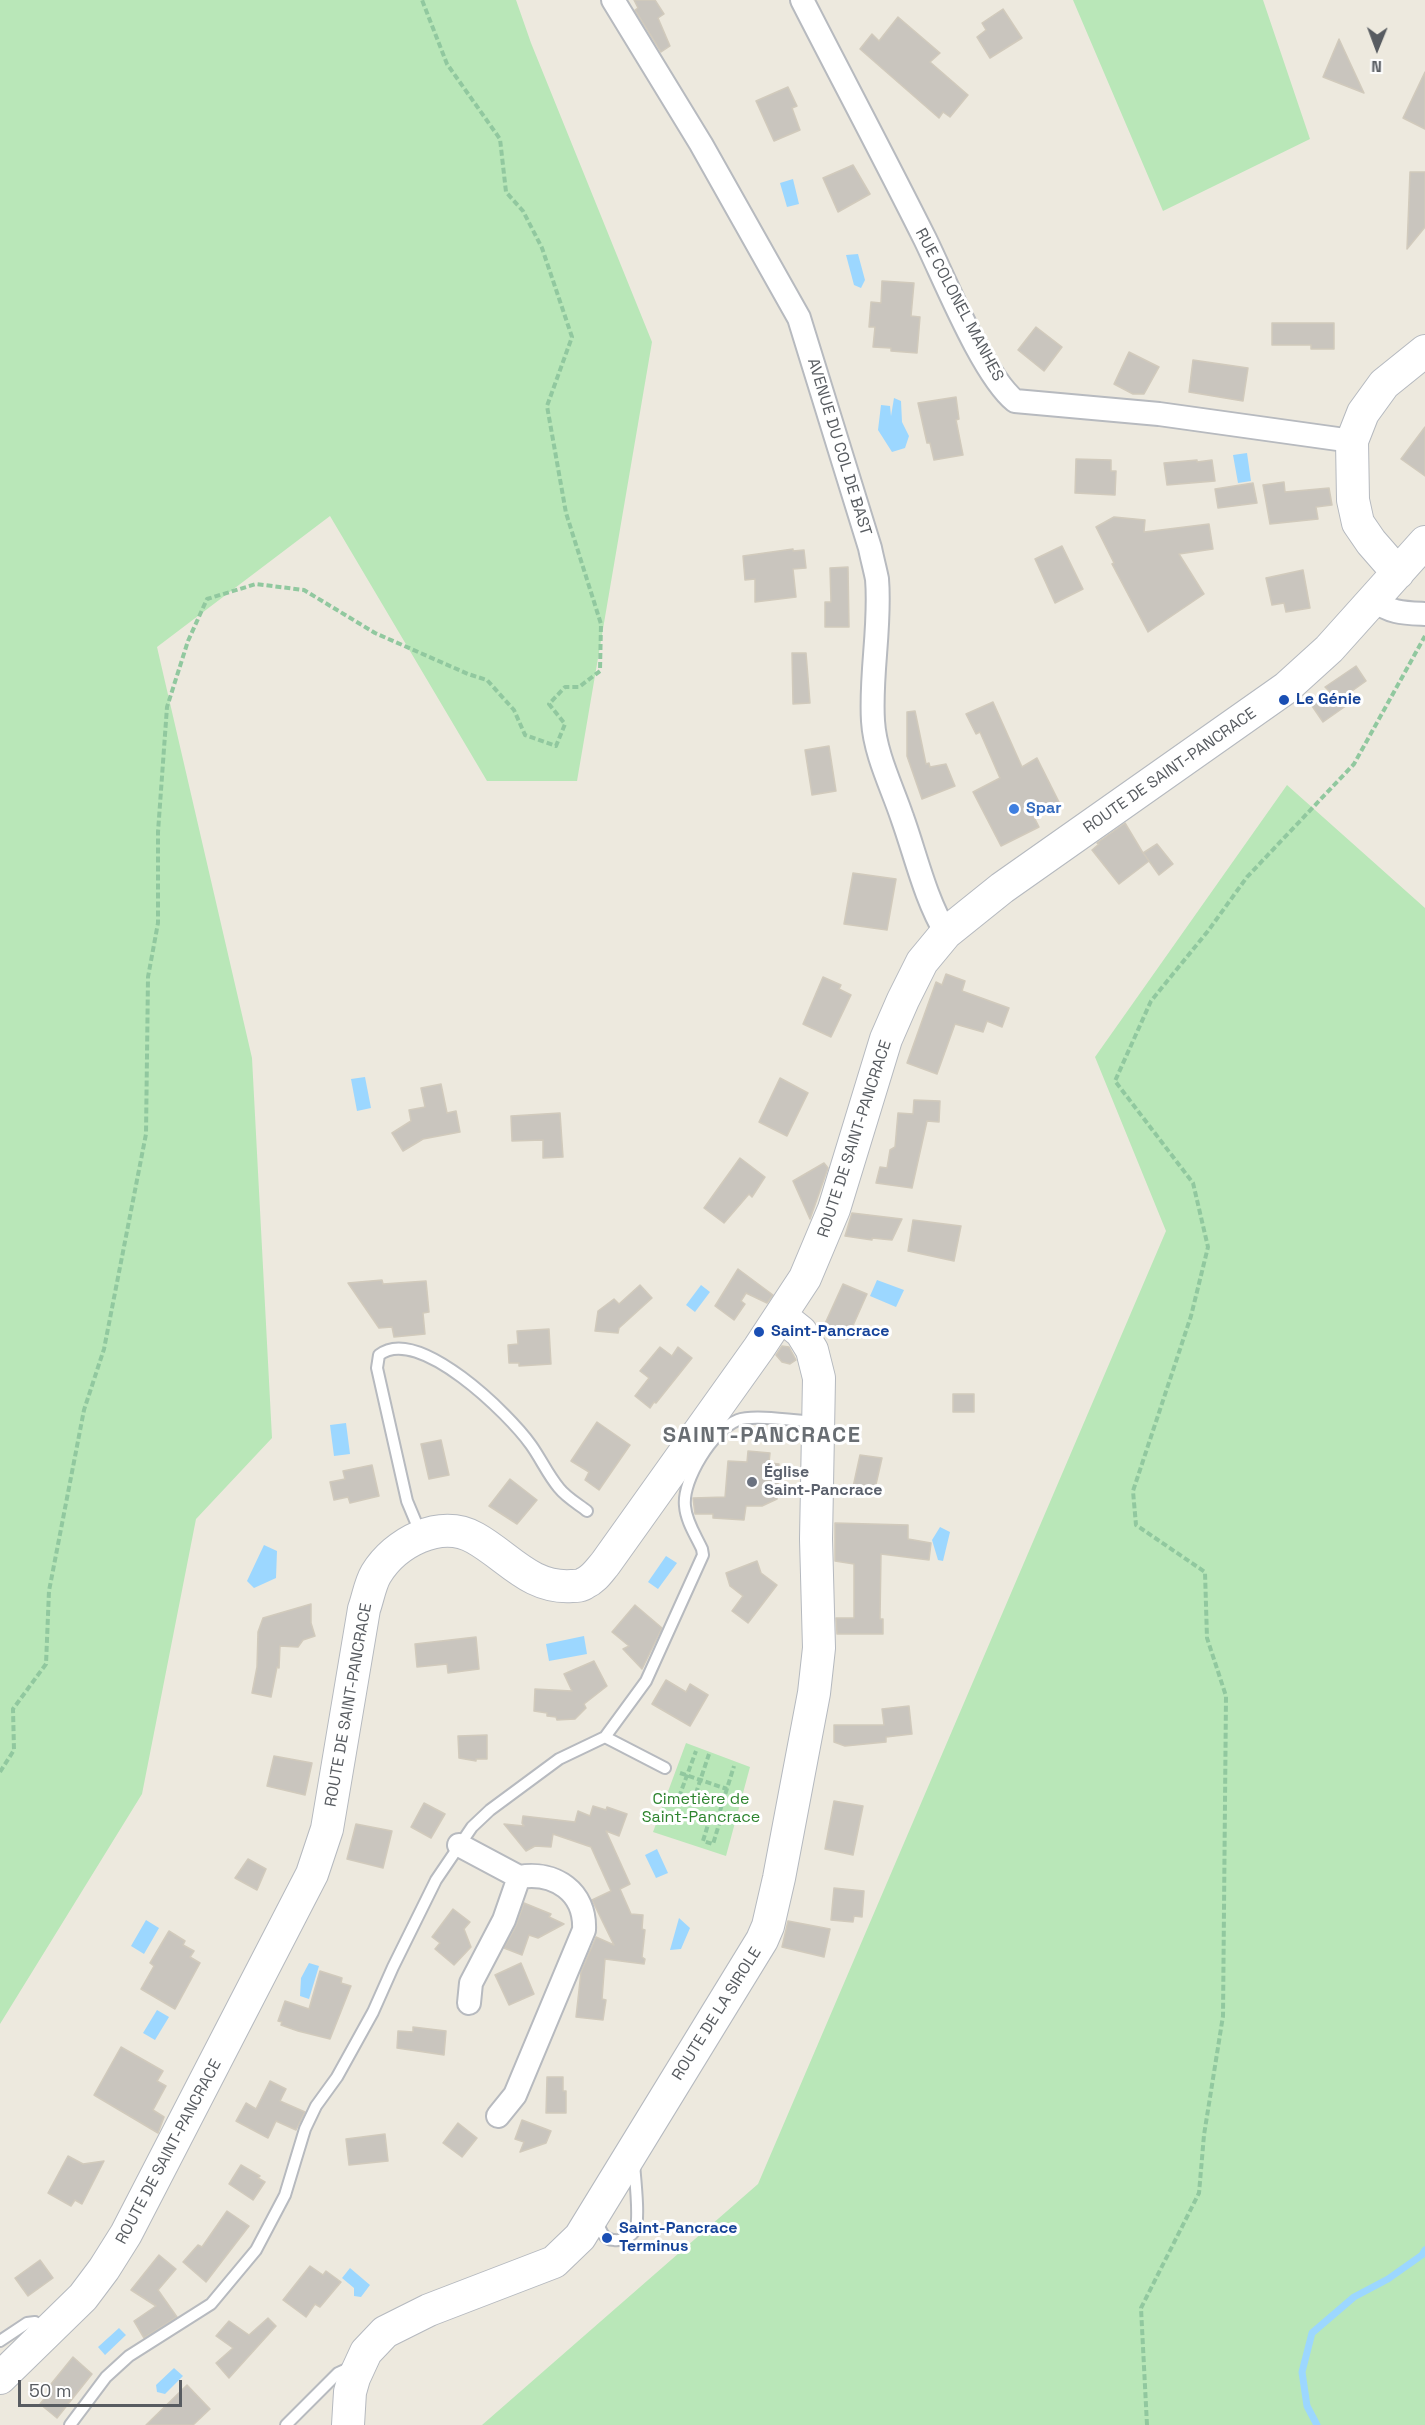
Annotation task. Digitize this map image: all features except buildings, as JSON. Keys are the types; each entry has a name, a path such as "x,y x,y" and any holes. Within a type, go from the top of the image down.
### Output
{"street":[{"name":"AVENUE DU COL DE BAST","path":"614,0 701,144 800,318 870,548 876,578 878,614 873,724 878,747 923,879 946,933"},
{"name":"RUE COLONEL MANHES","path":"801,0 905,199 980,352 1007,395 1016,401 1030,404 1159,414 1352,441"},
{"path":"1398,573 1358,523 1353,500 1352,441 1363,413 1384,384 1425,351"},
{"name":"ROUTE DE SAINT-PANCRACE","path":"0,2378 83,2297 126,2234 312,1874 327,1829 363,1609 376,1574 399,1548 421,1536 450,1531 474,1537 539,1583 560,1587 583,1585 592,1579 605,1564 781,1316 805,1278 827,1230 886,1039 922,962 946,933 1002,888 1268,702 1329,649 1425,542"},
{"path":"1374,600 1383,608 1399,613 1425,614"},
{"name":"ROUTE DE LA SIROLE","path":"348,2425 350,2392 360,2364 376,2339 395,2325 429,2310 554,2262 580,2237 755,1954 768,1926 814,1693 819,1648 816,1539 819,1378 812,1350 801,1332 781,1316"},
{"path":"459,1845 519,1877 532,1875 561,1883 580,1902 585,1916 584,1930 515,2095 498,2116"},
{"path":"469,2003 471,1983 504,1920 519,1877"}],"lane":[{"path":"421,1536 407,1502 377,1368 379,1355 383,1352 401,1349 421,1352 443,1362 456,1372 512,1422 531,1444 560,1489 587,1512"},
{"path":"70,2425 106,2377 129,2356 210,2304 256,2250 285,2195 305,2129 316,2106 337,2077 373,2012 436,1880 472,1827 490,1810 559,1759 605,1737 646,1681 700,1564 702,1549 685,1509 686,1488 699,1460 728,1426 739,1420 819,1422"},
{"path":"605,1737 665,1768"},
{"path":"596,2211 601,2232 613,2241 622,2240 635,2230 633,2148"},
{"path":"0,2341 27,2323 34,2322 47,2331"},
{"path":"286,2425 338,2373 360,2364"}],"path":[{"path":"0,1772 14,1750 13,1709 46,1664 49,1591 84,1410 104,1349 146,1134 148,977 158,923 158,832 167,707 188,641 207,599 256,584 304,590 375,633 468,674 487,680 514,710 525,735 556,746 565,724 549,704 565,687 579,687 600,671 601,624 566,513 547,406 572,337 542,248 523,211 506,192 500,139 447,64 422,0"},
{"path":"1147,2425 1142,2308 1198,2193 1204,2135 1223,2016 1226,1696 1207,1638 1205,1572 1136,1526 1133,1491 1191,1317 1208,1247 1193,1183 1115,1081 1151,1001 1208,932 1247,877 1354,764 1425,636"},
{"path":"679,1797 696,1750"},
{"path":"693,1802 709,1754"},
{"path":"720,1811 734,1766"},
{"path":"665,1768 727,1789"},
{"path":"710,1818 720,1821 713,1844 703,1841 710,1818"}],"green space":[{"path":"0,0 516,0 531,43 652,342 577,781 487,781 330,516 157,647 252,1058 272,1438 196,1519 142,1794 0,2024"},
{"path":"1073,0 1263,0 1310,139 1163,211"},
{"path":"1287,785 1425,908 1425,2425 482,2425 758,2184 1166,1231 1095,1057"},
{"name":"Cimetière de Saint-Pancrace","path":"686,1743 750,1767 726,1856 653,1832"}],"water":[{"path":"793,179 799,204 787,207 780,183"},
{"path":"858,254 865,280 861,288 854,285 846,255"},
{"path":"894,398 901,401 902,422 909,436 905,448 892,452 878,430 881,405 890,406 891,416"},
{"path":"1247,453 1251,481 1238,483 1233,455"},
{"path":"365,1077 371,1108 357,1111 351,1079"},
{"path":"877,1280 904,1290 896,1307 870,1296"},
{"path":"701,1285 710,1292 695,1312 686,1305"},
{"path":"346,1423 350,1454 334,1456 330,1425"},
{"path":"940,1527 950,1532 943,1561 938,1560 932,1540"},
{"path":"264,1545 277,1551 276,1578 254,1588 247,1581"},
{"path":"666,1556 677,1563 658,1589 648,1582"},
{"path":"584,1636 587,1654 549,1661 546,1644"},
{"path":"657,1849 668,1873 656,1878 645,1855"},
{"path":"679,1918 690,1928 681,1949 670,1950"},
{"path":"146,1920 159,1928 144,1954 131,1946"},
{"path":"309,1963 319,1966 309,1999 300,1996 301,1978"},
{"path":"157,2010 169,2017 155,2040 143,2033"},
{"path":"350,2268 370,2285 361,2297 354,2296 354,2288 342,2278"},
{"path":"119,2328 126,2335 105,2355 98,2347"},
{"path":"174,2368 183,2376 165,2394 157,2392 156,2385"}],"waterway":[{"path":"1317,2425 1307,2406 1302,2372 1312,2333 1354,2297 1388,2279 1422,2255 1425,2250"}],"place":[{"name":"Le Génie","path":"1284,700"},
{"name":"Spar","path":"1014,809"},
{"name":"Saint-Pancrace","path":"759,1332"},
{"name":"Église Saint-Pancrace","path":"752,1482"},
{"name":"Saint-Pancrace Terminus","path":"607,2238"}],"district":[{"name":"SAINT-PANCRACE","path":"762,1436"}]}
